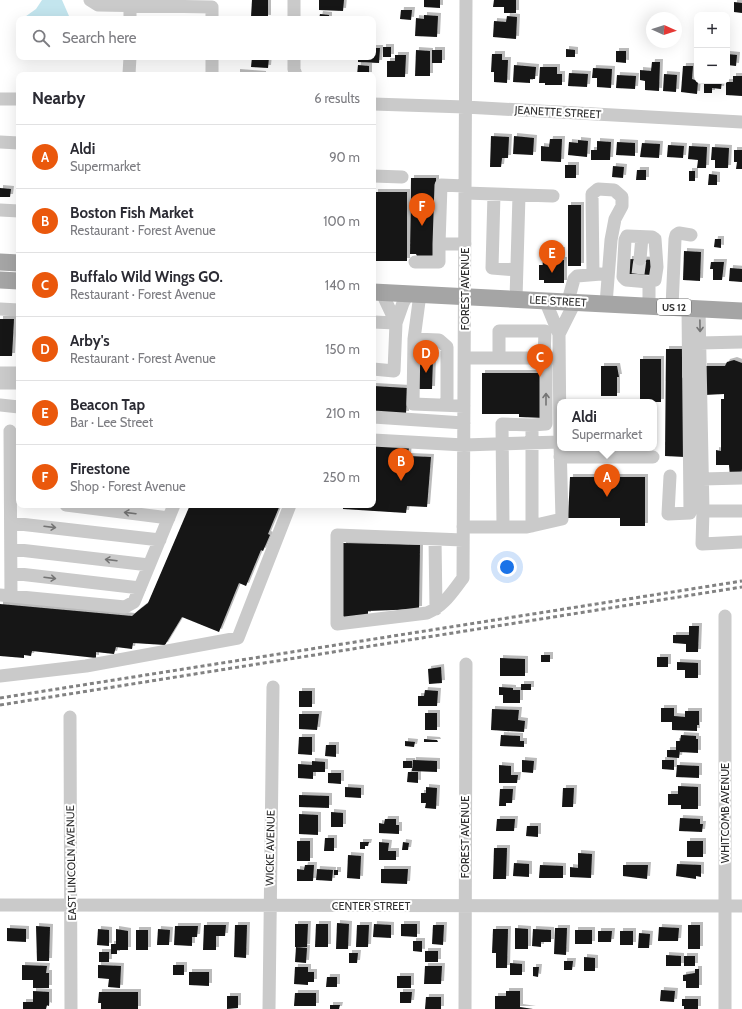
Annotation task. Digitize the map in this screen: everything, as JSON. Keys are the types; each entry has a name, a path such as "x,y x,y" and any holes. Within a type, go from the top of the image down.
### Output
{"main road":[{"path":"0,262 16,263"},
{"path":"0,280 16,281"},
{"name":"LEE STREET","path":"377,292 742,311"}],"street":[{"path":"90,0 98,5 130,12 159,3 212,13"},
{"path":"294,0 294,16"},
{"name":"FOREST AVENUE","path":"436,609 444,602 463,578 466,0"},
{"path":"130,60 130,72"},
{"path":"212,60 212,72"},
{"path":"294,60 295,72"},
{"path":"0,99 16,100"},
{"name":"JEANETTE STREET","path":"376,104 465,107 742,122"},
{"path":"0,142 16,143"},
{"path":"376,176 402,177"},
{"path":"415,262 439,262 440,185 494,194 554,196"},
{"path":"593,274 592,194 598,190 608,189 619,193 622,202 621,211 615,219 611,240 606,304"},
{"path":"494,194 492,268 516,270"},
{"path":"516,299 519,195"},
{"path":"0,210 16,211"},
{"path":"670,476 668,514 690,513 686,308 676,235 691,235"},
{"path":"626,236 642,237 652,237 655,239 657,274 655,280 626,280 623,277 626,236"},
{"path":"640,259 642,237"},
{"path":"439,244 465,244"},
{"path":"559,399 559,334 571,302 574,279 580,275 608,274"},
{"path":"642,279 649,306"},
{"path":"377,292 396,323"},
{"path":"376,369 394,371 396,323 402,303 414,294"},
{"path":"414,294 413,404 464,406"},
{"path":"546,300 559,334"},
{"path":"686,308 700,343 703,510 702,544 742,542"},
{"path":"0,309 16,310"},
{"path":"376,322 396,323"},
{"path":"499,358 499,331 545,331 546,424 502,424 503,527"},
{"path":"414,339 439,340 447,347 447,405"},
{"path":"700,343 742,342"},
{"path":"465,358 559,358"},
{"path":"0,372 16,373"},
{"path":"0,383 16,383"},
{"path":"0,405 16,407"},
{"path":"376,417 464,423"},
{"path":"532,425 532,526"},
{"path":"10,431 15,451 15,498 11,523 11,573 5,595 125,607 134,602 173,508"},
{"path":"376,440 464,445 557,442"},
{"path":"463,527 532,526 562,519 560,451"},
{"path":"560,457 653,458"},
{"path":"702,479 742,478"},
{"path":"90,508 169,518"},
{"path":"0,676 86,666 238,638 289,508"},
{"path":"703,510 742,511"},
{"path":"11,523 160,540"},
{"path":"435,539 436,609 415,615 337,624 337,535 463,540"},
{"path":"11,549 149,565"},
{"path":"11,573 140,588"},
{"name":"WHITCOMB AVENUE","path":"725,616 725,1009"},
{"name":"FOREST AVENUE","path":"465,1009 466,664"},
{"name":"WICKE AVENUE","path":"269,1009 273,687"},
{"name":"EAST LINCOLN AVENUE","path":"70,717 72,905 71,1009"},
{"name":"CENTER STREET","path":"0,905 742,906"}],"water":[{"path":"42,0 62,0 69,16 26,16 36,9"}],"building":[{"path":"252,0 268,0 268,16 251,16"},
{"path":"319,0 344,0 343,11 319,10"},
{"path":"424,0 440,0 440,8 424,7"},
{"path":"494,0 516,0 516,13 504,13 504,7 493,7"},
{"path":"734,2 742,3 742,13 734,12"},
{"path":"401,10 412,10 411,20 400,19"},
{"path":"320,14 329,15 329,16 320,16"},
{"path":"424,15 438,16 437,37 415,36 416,18 424,19"},
{"path":"507,16 517,17 516,39 493,37 494,21 506,22"},
{"path":"383,47 391,47 391,57 383,57"},
{"path":"376,48 380,48 379,63 358,62 358,60 376,60"},
{"path":"566,49 575,50 575,57 566,57"},
{"path":"416,50 430,51 430,76 415,76"},
{"path":"432,50 442,50 442,63 432,63"},
{"path":"616,51 626,51 626,63 616,62"},
{"path":"492,54 502,54 502,60 508,60 507,83 494,82 494,72 491,72"},
{"path":"730,54 737,55 736,66 730,65"},
{"path":"395,55 406,55 405,77 387,77 387,61 395,61"},
{"path":"252,60 269,60 268,68 251,67"},
{"path":"652,62 660,62 659,91 645,90 645,81 640,80 640,70 651,71"},
{"path":"358,65 369,66 369,72 357,72"},
{"path":"514,65 536,67 535,79 530,79 530,83 513,82"},
{"path":"683,66 693,66 692,79 694,80 694,84 698,84 697,94 681,92"},
{"path":"540,67 557,67 557,74 562,74 562,85 545,85 545,83 539,83"},
{"path":"593,68 612,69 611,88 597,87 597,78 592,78"},
{"path":"569,73 588,74 587,87 568,86"},
{"path":"664,74 677,75 676,92 663,91"},
{"path":"617,75 636,76 635,89 616,88"},
{"path":"733,76 742,76 742,96 726,95 726,84 733,82"},
{"path":"704,84 722,84 721,89 712,88 712,93 704,93"},
{"path":"491,136 509,137 508,158 502,158 501,167 490,167"},
{"path":"514,136 534,138 533,155 513,154"},
{"path":"550,139 562,139 561,162 541,161 541,146 549,147"},
{"path":"578,140 588,141 587,157 568,155 569,142 578,143"},
{"path":"597,141 611,142 610,160 591,160 591,150 597,150"},
{"path":"617,142 635,143 635,156 616,155"},
{"path":"642,143 660,144 659,158 640,157"},
{"path":"668,145 684,146 683,158 667,157"},
{"path":"689,146 707,147 706,168 697,168 698,160 688,159"},
{"path":"712,147 729,148 728,168 715,168 715,160 711,160"},
{"path":"734,150 742,150 742,169 736,169 737,162 734,162"},
{"path":"565,165 576,165 576,178 565,178"},
{"path":"613,166 624,167 623,178 612,177"},
{"path":"637,170 646,170 646,180 636,180"},
{"path":"689,171 695,171 695,181 689,181"},
{"path":"709,174 717,175 717,185 708,185"},
{"path":"411,178 436,178 436,195 434,198 434,254 432,257 410,254"},
{"path":"0,188 11,189 10,197 0,197"},
{"path":"376,192 407,192 407,261 376,261"},
{"path":"568,205 581,205 581,266 568,266"},
{"path":"715,239 721,239 721,248 714,247"},
{"path":"546,250 562,250 562,260 564,260 564,283 544,283 544,280 539,280 539,265 543,265 543,261 546,261"},
{"path":"684,251 701,252 700,281 683,280"},
{"path":"629,259 655,260 654,275 628,274"},
{"path":"711,262 724,262 722,280 713,280 713,269 710,269"},
{"path":"730,268 742,269 742,282 729,281"},
{"path":"0,319 14,319 12,356 0,356"},
{"path":"666,349 682,349 682,377 686,383 685,457 665,456"},
{"path":"422,356 433,358 432,389 419,389 419,358 422,358"},
{"path":"640,359 661,359 661,402 657,402 657,399 640,399"},
{"path":"734,360 742,363 742,469 741,476 730,477 729,465 716,465 716,450 721,451 721,399 724,399 724,394 704,395 704,366 725,366 727,362"},
{"path":"601,366 617,366 619,377 617,377 617,396 601,396"},
{"path":"482,373 545,373 545,418 519,417 519,414 482,414"},
{"path":"376,386 407,388 406,414 376,413"},
{"path":"376,444 409,447 408,456 431,457 427,507 407,506 406,513 343,509 376,508"},
{"path":"570,477 645,477 645,526 620,526 620,518 568,518"},
{"path":"189,508 279,508 263,551 261,550 246,586 239,583 219,632 182,617 165,645 133,643 132,649 116,647 114,654 96,652 96,658 32,651 31,656 24,655 24,658 0,656 0,604 132,616 148,603"},
{"path":"343,543 420,545 419,609 368,611 368,615 356,615 355,618 342,619"},
{"path":"689,626 699,626 698,652 686,652 686,644 673,643 673,635 689,635"},
{"path":"541,655 550,655 550,662 541,662"},
{"path":"657,657 668,657 668,667 657,667"},
{"path":"500,658 525,659 525,676 500,676"},
{"path":"677,662 698,663 698,678 685,678 685,670 677,670"},
{"path":"441,667 442,683 429,684 428,669"},
{"path":"521,684 531,684 531,690 521,690"},
{"path":"499,687 520,690 520,703 503,703 503,695 499,695"},
{"path":"425,690 438,691 437,706 418,706 418,696 424,696"},
{"path":"299,691 312,691 312,707 299,707"},
{"path":"661,708 674,708 674,716 685,717 685,711 699,711 699,725 697,725 697,731 672,730 672,722 661,722"},
{"path":"492,709 519,710 518,720 525,721 524,732 491,730"},
{"path":"425,713 437,713 437,730 425,730"},
{"path":"299,714 319,714 317,730 299,729"},
{"path":"501,735 520,736 520,741 524,741 524,747 500,746"},
{"path":"681,735 696,736 696,739 698,739 698,753 680,752 680,750 679,758 667,757 667,750 676,750 676,741 680,741"},
{"path":"299,737 312,737 312,755 298,754"},
{"path":"424,739 437,740 438,742 424,742"},
{"path":"405,741 415,742 414,747 405,746"},
{"path":"326,745 336,745 336,757 325,756"},
{"path":"413,760 437,761 437,772 412,771"},
{"path":"522,760 534,761 533,773 522,772"},
{"path":"662,760 674,760 674,770 662,769"},
{"path":"312,761 325,762 325,772 313,772 313,779 298,778 298,764 312,765"},
{"path":"403,761 412,761 412,768 403,768"},
{"path":"499,765 511,766 511,775 518,775 517,783 499,783"},
{"path":"677,765 699,766 699,778 676,777"},
{"path":"408,772 418,772 418,783 407,782"},
{"path":"328,773 341,773 341,784 328,783"},
{"path":"678,786 698,787 698,809 681,809 681,805 668,805 668,794 678,794"},
{"path":"345,787 361,788 361,798 345,797"},
{"path":"426,787 437,788 436,809 425,808 426,803 421,803 421,793 426,793"},
{"path":"563,788 574,788 573,807 562,807"},
{"path":"500,789 513,789 512,803 506,803 506,806 499,806"},
{"path":"299,795 329,796 329,808 299,807"},
{"path":"331,812 343,813 343,827 331,827"},
{"path":"299,814 318,815 318,835 299,834"},
{"path":"680,818 700,819 700,824 703,824 702,832 679,831"},
{"path":"385,819 396,819 396,825 399,825 399,834 379,833 379,823 384,824"},
{"path":"497,819 515,819 514,831 496,831"},
{"path":"527,826 538,826 538,837 526,836"},
{"path":"325,838 334,838 334,851 324,851"},
{"path":"297,841 310,841 310,861 297,861"},
{"path":"687,841 703,841 703,857 687,857"},
{"path":"360,842 369,842 368,846 365,846 365,849 360,849"},
{"path":"379,842 389,843 388,851 396,851 396,860 379,860"},
{"path":"403,842 409,843 408,850 402,850"},
{"path":"494,848 507,848 506,879 493,879"},
{"path":"578,853 592,854 591,878 570,877 570,867 578,868"},
{"path":"348,855 361,856 360,879 347,878"},
{"path":"514,863 529,864 529,877 513,876"},
{"path":"677,864 701,865 701,877 696,876 696,879 676,876"},
{"path":"305,865 314,865 313,881 297,881 297,869 304,870"},
{"path":"540,865 563,866 563,878 539,878"},
{"path":"623,865 648,865 647,879 623,876"},
{"path":"317,869 333,870 332,881 316,880"},
{"path":"381,869 408,869 407,884 381,883"},
{"path":"334,870 338,870 338,875 334,875"},
{"path":"337,923 349,924 348,949 336,949"},
{"path":"295,924 308,924 307,947 295,947"},
{"path":"316,924 328,924 328,947 315,947"},
{"path":"374,924 391,925 391,938 373,937"},
{"path":"401,924 417,924 417,937 401,936"},
{"path":"204,925 226,925 225,936 216,936 216,950 203,950"},
{"path":"235,925 247,925 246,958 234,957"},
{"path":"357,925 369,925 368,947 356,947"},
{"path":"433,925 444,925 443,945 432,944"},
{"path":"688,925 700,925 700,949 688,949"},
{"path":"36,926 50,927 49,961 37,961"},
{"path":"175,926 198,926 197,937 192,937 192,946 174,945"},
{"path":"659,927 679,928 678,941 658,941"},
{"path":"7,928 26,929 26,942 7,941"},
{"path":"515,928 528,929 528,949 515,949"},
{"path":"555,928 567,928 566,955 554,954"},
{"path":"98,929 109,930 109,946 97,945"},
{"path":"116,929 128,931 128,950 117,950 117,954 111,954 111,944 116,944"},
{"path":"158,929 170,930 169,945 157,945"},
{"path":"493,929 508,929 507,968 496,968 496,953 492,953"},
{"path":"533,929 551,930 551,942 541,942 541,947 532,946"},
{"path":"136,930 148,930 148,950 136,950"},
{"path":"575,930 592,930 592,944 575,944"},
{"path":"598,931 612,931 611,942 598,942"},
{"path":"620,931 633,931 633,945 620,945"},
{"path":"639,933 650,934 649,948 638,948"},
{"path":"413,941 422,941 422,952 413,951"},
{"path":"296,947 307,948 306,963 295,962"},
{"path":"425,951 438,951 438,962 425,962"},
{"path":"99,952 109,952 109,962 99,962"},
{"path":"349,953 358,953 357,963 349,963"},
{"path":"666,955 681,956 681,966 666,966"},
{"path":"684,956 695,956 695,966 684,966"},
{"path":"584,957 595,958 595,971 584,971"},
{"path":"564,961 573,961 572,970 564,970"},
{"path":"510,963 522,964 522,975 510,975"},
{"path":"22,965 47,966 46,973 49,973 49,988 33,988 33,980 22,980"},
{"path":"98,965 121,966 120,988 108,987 109,979 98,978"},
{"path":"173,965 184,965 184,975 173,975"},
{"path":"425,966 442,966 441,984 424,984"},
{"path":"295,967 308,967 308,972 314,972 314,982 308,982 308,985 294,984"},
{"path":"533,967 539,967 538,977 533,976"},
{"path":"695,969 699,969 699,988 686,988 686,981 683,981 683,975 695,973"},
{"path":"189,972 209,972 209,986 189,985"},
{"path":"397,976 411,976 411,988 397,988"},
{"path":"327,977 337,977 337,987 326,987"},
{"path":"661,990 675,991 674,1002 660,1001"},
{"path":"33,991 49,992 49,1006 47,1005 46,1009 23,1009 23,1002 33,1002"},
{"path":"506,991 520,991 520,1007 533,1009 495,1009 495,996 506,996"},
{"path":"99,992 138,992 138,1009 101,1009 101,1003 98,1003"},
{"path":"400,992 412,992 411,1003 400,1003"},
{"path":"295,993 316,993 316,1006 294,1006"},
{"path":"227,996 238,996 238,1008 227,1009"},
{"path":"426,997 441,997 441,1009 425,1009"},
{"path":"682,999 698,999 698,1009 684,1009 684,1006 682,1006"},
{"path":"330,1005 340,1005 339,1009 330,1009"}],"tunnel":[{"path":"638,274 640,259"}],"railway":[{"path":"0,698 742,581"},
{"path":"0,705 742,587"}],"place":[{"name":"Firestone","path":"422,226"},
{"name":"Beacon Tap","path":"552,273"},
{"name":"Arby's","path":"426,373"},
{"name":"Buffalo Wild Wings GO.","path":"540,377"},
{"name":"Boston Fish Market","path":"401,481"},
{"name":"Aldi","path":"607,497"}]}
